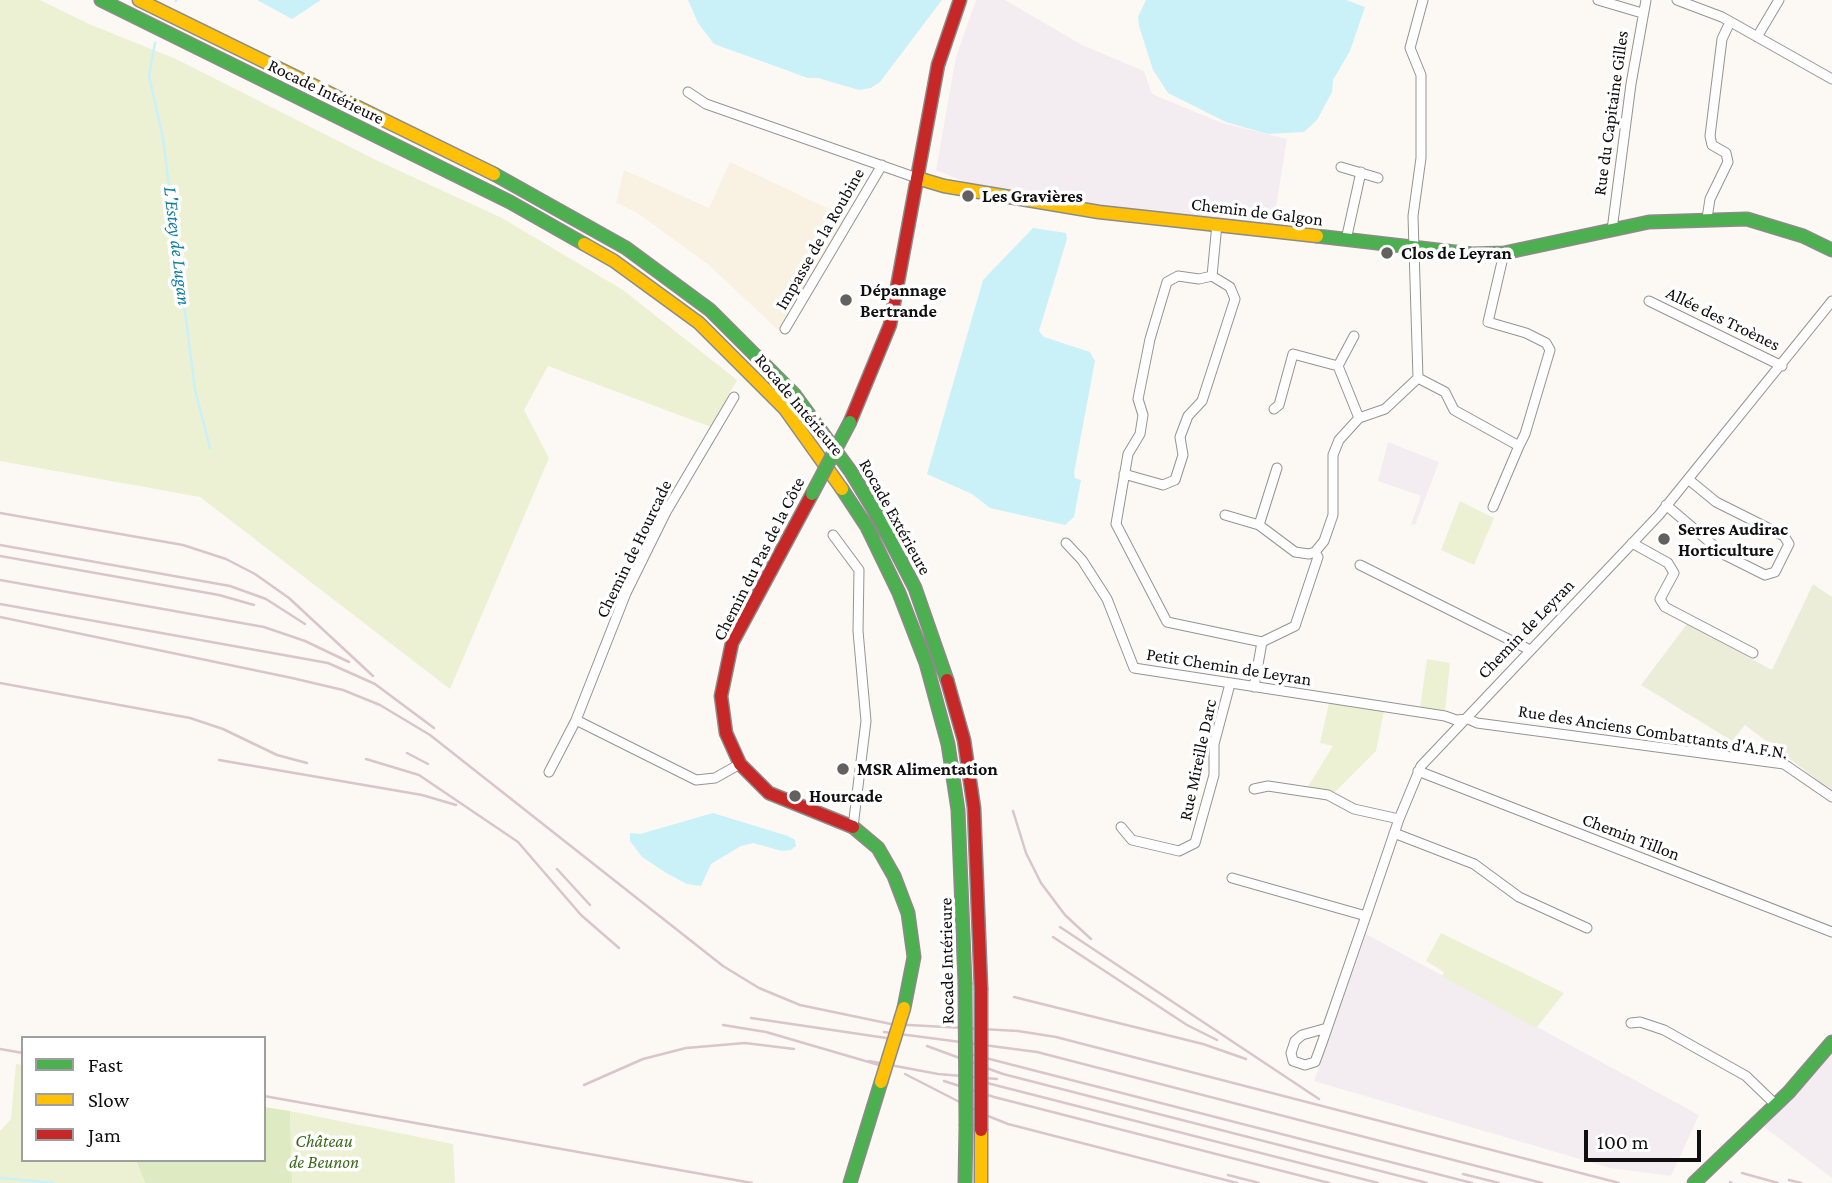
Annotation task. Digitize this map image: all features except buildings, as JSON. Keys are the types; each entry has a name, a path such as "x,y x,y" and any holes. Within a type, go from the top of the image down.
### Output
{"main road":[{"name":"Rocade Intérieure","path":"100,0 510,202 614,261 699,323 785,409 822,457 867,527 899,593 926,663 948,744 958,810 965,983 965,1183"},
{"name":"Rocade Extérieure","path":"139,0 516,185 626,247 710,310 794,394 852,472 915,588 941,659 964,740 974,808 981,988 981,1183"},
{"name":"Chemin du Pas de la Côte","path":"850,1181 904,1008 914,957 908,913 894,876 877,848 853,827 778,799 740,764 726,733 721,696 724,670 732,643 849,422 890,325 938,65 960,0"},
{"name":"Chemin de Galgon","path":"918,178 944,186 1099,212 1472,254 1504,253 1649,222 1707,218 1747,219 1803,236 1832,250"},
{"path":"1694,1183 1776,1105 1832,1042"}],"street":[{"path":"1225,515 1259,525 1295,552 1315,552 1324,541 1335,504 1333,455 1346,429 1359,418 1385,409 1418,378 1413,206 1421,158 1421,75 1410,48 1423,0"},
{"path":"1598,0 1642,13"},
{"name":"Rue du Capitaine Gilles","path":"1612,230 1646,0"},
{"path":"1677,0 1730,22 1832,79"},
{"path":"1757,37 1779,0"},
{"path":"1707,218 1710,198 1728,162 1726,153 1712,145 1710,136 1722,39 1730,22"},
{"name":"Chemin de Galgon","path":"688,92 706,104 918,178"},
{"name":"Impasse de la Roubine","path":"785,329 881,164"},
{"path":"1341,167 1378,177"},
{"path":"1346,240 1361,172"},
{"path":"1212,276 1217,224"},
{"path":"1493,507 1519,446 1550,350 1546,343 1488,322 1504,253"},
{"path":"1124,474 1163,485 1175,480 1183,455 1180,437 1188,416 1202,401 1235,299 1230,287 1212,276 1199,279 1178,276 1167,282 1150,339 1138,399 1143,415 1140,435 1128,454 1124,474 1116,524 1159,608 1172,625 1262,642 1295,626 1318,558 1315,552"},
{"name":"Allée des Troènes","path":"1649,301 1782,366"},
{"name":"Chemin de Leyran","path":"1327,1028 1302,1035 1295,1041 1291,1053 1293,1061 1305,1065 1315,1062 1418,771 1462,719 1666,505 1782,366 1832,301"},
{"path":"1338,366 1354,336"},
{"path":"1274,409 1279,405 1293,354 1338,366"},
{"path":"1338,366 1359,418"},
{"path":"1418,378 1445,392 1454,410 1519,446"},
{"name":"Chemin de Hourcade","path":"549,772 576,720 626,593 666,512 733,397"},
{"path":"1259,525 1277,468"},
{"path":"1666,505 1725,555 1766,575 1775,572 1787,550 1788,539 1716,502 1688,479"},
{"path":"832,535 859,570 858,631 866,722 853,827"},
{"name":"Petit Chemin de Leyran","path":"1066,543 1107,599 1134,668 1462,719"},
{"path":"1632,543 1668,563 1674,573 1661,599 1665,607 1753,653"},
{"path":"1360,565 1528,649"},
{"path":"1254,687 1262,642"},
{"name":"Rue Mireille Darc","path":"1121,827 1132,840 1179,851 1195,843 1216,768 1214,744 1230,684"},
{"name":"Rue des Anciens Combattants d'A.F.N.","path":"1462,719 1784,764 1832,797"},
{"path":"576,720 696,780 715,778 740,764"},
{"name":"Chemin Tillon","path":"1418,771 1832,932"},
{"path":"1254,789 1268,786 1328,795 1354,809 1399,819"},
{"path":"1394,833 1474,864 1519,897 1587,928"},
{"path":"1232,878 1366,916"},
{"path":"1631,1023 1640,1022 1664,1030 1753,1082 1776,1105"}],"shaded area":[{"path":"976,0 1005,0 1082,45 1144,71 1152,94 1222,123 1287,139 1273,226 1068,203 977,187 936,170 956,57"},
{"path":"730,162 846,217 779,331 709,265 636,212 616,203 624,170 709,208"},
{"path":"1388,442 1439,462 1415,525 1411,524 1421,496 1378,481"},
{"path":"1366,934 1699,1115 1671,1176 1610,1168 1314,1081"},
{"path":"1832,1053 1832,1178 1764,1127"}],"green space":[{"path":"0,0 40,0 89,24 176,59 376,160 502,218 623,290 737,380 711,427 548,366 524,410 549,458 450,689 200,497 0,461"},
{"path":"1460,501 1494,518 1474,565 1441,550"},
{"path":"1813,584 1832,597 1832,791 1745,725 1732,741 1641,685 1687,624 1772,670"},
{"path":"1427,659 1450,663 1445,712 1420,708"},
{"path":"1329,703 1384,711 1376,751 1334,793 1307,788 1333,746 1320,743"},
{"path":"1441,933 1564,993 1536,1028 1442,976 1444,972 1426,961"},
{"path":"16,1064 21,1065 21,1162 137,1162 145,1183 0,1183 0,1131 11,1119"},
{"path":"266,1107 290,1111 292,1183 145,1183 137,1162 266,1162"},
{"name":"Château de Beunon","path":"290,1111 453,1144 455,1183 292,1183"}],"water":[{"path":"257,0 321,0 292,19"},
{"path":"688,0 942,0 880,82 871,88 859,90 818,78 808,78 714,44 698,23"},
{"path":"1146,0 1346,0 1365,7 1350,51 1333,80 1332,92 1317,120 1304,132 1268,134 1226,122 1168,93 1153,70 1139,26 1138,17"},
{"path":"1033,228 1066,233 1067,239 1039,331 1044,337 1090,352 1095,361 1074,473 1075,478 1081,480 1074,517 1065,525 990,508 972,494 927,474 983,280"},
{"path":"713,813 788,836 795,840 796,846 782,851 753,843 741,846 711,864 701,886 687,884 668,874 642,857 630,841 630,833 640,834"}],"waterway":[{"name":"L'Estey de Lugan","path":"155,43 149,76 163,138 195,390 210,448"},
{"path":"0,1178 54,1183"}],"railway":[{"path":"0,513 183,545 226,559 255,574 289,598 373,676"},
{"path":"0,545 230,586 266,599 305,624"},
{"path":"0,556 219,595 254,605"},
{"path":"0,580 264,627 305,641 349,662"},
{"path":"0,604 328,663 375,684 434,728"},
{"path":"0,617 292,678 343,690 380,705 430,735 723,966 759,988 800,1005 891,1024 1018,1031 1056,1037 1619,1183"},
{"path":"0,683 190,718 223,729 277,755 307,763"},
{"path":"407,753 428,764"},
{"path":"366,759 419,775 518,842 581,915 619,948"},
{"path":"219,760 422,795 456,805"},
{"path":"1013,811 1026,853 1041,883 1065,915 1091,939"},
{"path":"557,869 590,905"},
{"path":"1060,927 1319,1099"},
{"path":"1053,937 1187,1025 1217,1040"},
{"path":"1014,997 1203,1044 1246,1059"},
{"path":"751,1018 893,1039"},
{"path":"723,1025 766,1032 879,1065"},
{"path":"884,1032 1037,1052 1542,1183"},
{"path":"584,1085 643,1059 686,1048 745,1043 794,1049"},
{"path":"927,1046 1003,1074 1427,1183"},
{"path":"0,1049 21,1053"},
{"path":"974,1055 1472,1183"},
{"path":"869,1061 938,1074 997,1079"},
{"path":"905,1074 1008,1124 1237,1183"},
{"path":"944,1081 994,1097 1329,1183"},
{"path":"987,1083 1378,1183"},
{"path":"266,1096 752,1183"},
{"path":"1742,1173 1778,1183"},
{"path":"1463,1174 1499,1183"},
{"path":"1228,1175 1259,1183"},
{"path":"1789,1180 1801,1183"}],"traffic: fast":[{"path":"101,0 510,202 584,244"},
{"path":"494,174 626,248 710,310 794,394 851,472 880,520 915,588 947,680"},
{"path":"1317,236 1472,254 1504,253 1649,222 1747,219 1803,236 1832,250"},
{"path":"812,494 850,422"},
{"path":"842,489 867,527 899,593 926,663 948,744 958,810 965,983"},
{"path":"853,827 878,848 894,876 908,913 914,957 904,1008"},
{"path":"965,983 966,1126"},
{"path":"1694,1183 1789,1092 1832,1042"},
{"path":"850,1183 881,1082"},
{"path":"965,1183 966,1126"}],"traffic: slow":[{"path":"139,0 494,174"},
{"path":"917,178 944,186 1099,212 1317,236"},
{"path":"584,244 614,261 699,323 785,409 842,489"},
{"path":"881,1082 904,1008"},
{"path":"981,1130 981,1183"}],"traffic: jam":[{"path":"850,422 890,325 938,65 960,0"},
{"path":"812,494 732,643 721,696 726,733 740,764 769,793 853,827"},
{"path":"947,680 964,740 974,808 981,988"},
{"path":"981,988 981,1130"}],"place":[{"name":"Les Gravières","path":"968,196"},
{"name":"Clos de Leyran","path":"1387,253"},
{"name":"Dépannage Bertrande","path":"846,300"},
{"name":"Serres Audirac Horticulture","path":"1664,539"},
{"name":"MSR Alimentation","path":"843,769"},
{"name":"Hourcade","path":"795,796"}]}
